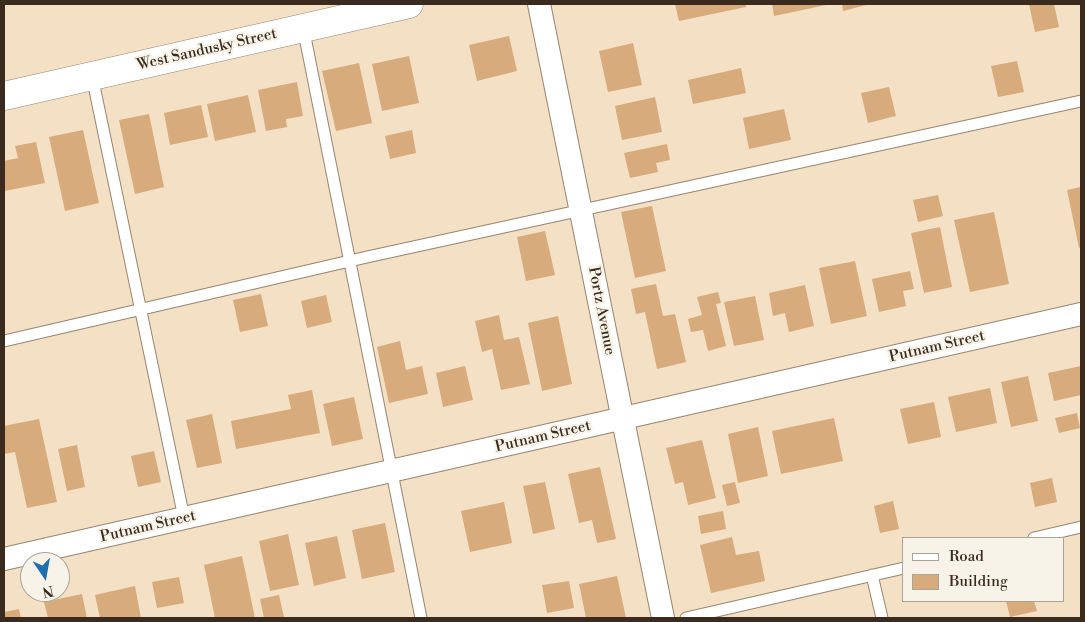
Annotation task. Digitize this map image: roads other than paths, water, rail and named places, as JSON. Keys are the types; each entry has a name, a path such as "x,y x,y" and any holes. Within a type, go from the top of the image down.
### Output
{"street":[{"name":"West Sandusky Street","path":"4,96 409,4"},
{"name":"Portz Avenue","path":"539,4 663,618"},
{"name":"Putnam Street","path":"4,559 1081,314"}],"lane":[{"path":"303,27 421,618"},
{"path":"92,76 184,518"},
{"path":"4,341 349,261 582,212 1081,101"},
{"path":"1038,537 1081,527"},
{"path":"686,618 902,568"},
{"path":"872,575 882,618"}]}
